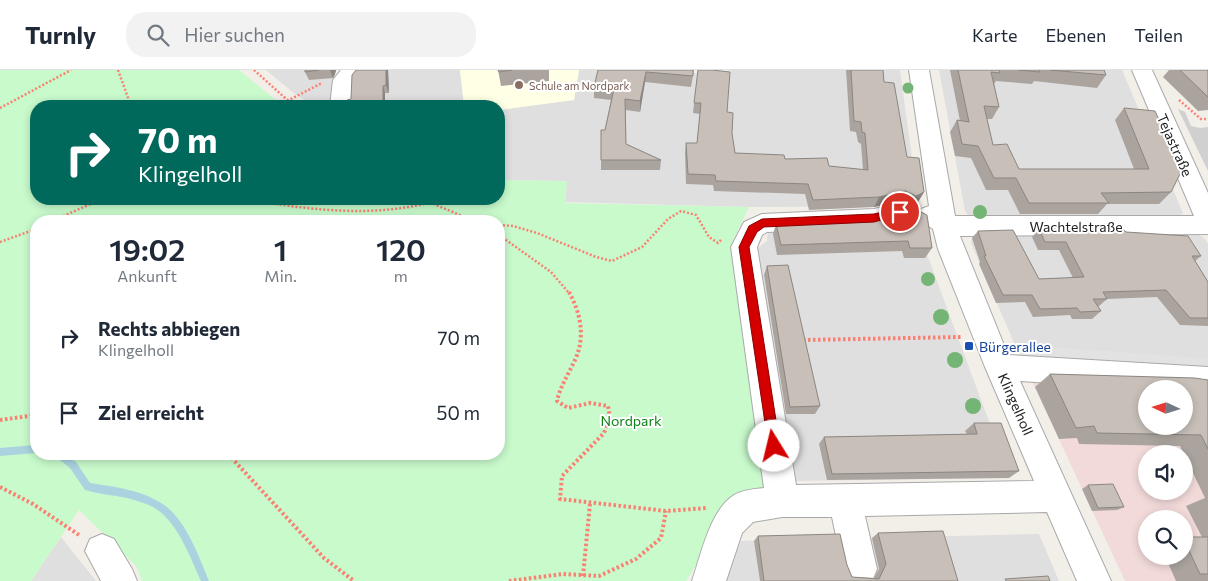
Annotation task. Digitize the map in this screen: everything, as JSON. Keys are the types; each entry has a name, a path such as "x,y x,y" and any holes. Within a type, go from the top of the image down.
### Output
{"street":[{"path":"341,100 342,80 353,70"},
{"name":"Klingelholl","path":"919,70 921,216 951,249 999,367 1094,581"},
{"name":"Tejastraße","path":"1142,70 1208,220"},
{"path":"782,501 744,247 753,229 762,223 921,216"},
{"name":"Wachtelstraße","path":"921,216 963,227 1208,225"},
{"path":"999,367 1208,380"},
{"path":"710,581 729,523 745,507 782,501 1057,496"},
{"path":"845,501 860,568"},
{"path":"102,551 120,581"}],"path":[{"path":"0,108 71,70"},
{"path":"118,70 129,100"},
{"path":"254,70 286,100"},
{"path":"289,100 319,83 326,82"},
{"path":"1188,106 1201,119 1208,119"},
{"path":"65,215 88,205"},
{"path":"294,205 336,210 369,211 422,205"},
{"path":"431,205 458,215"},
{"path":"505,225 537,233 596,257 612,261 642,247 668,219 681,211 696,215 709,237 718,243 737,221 753,229"},
{"path":"0,242 30,231"},
{"path":"505,239 552,271 568,289 582,320 580,348 572,368 559,387 557,401 568,408 590,403 608,406 610,417 604,433 562,476 560,499 590,504 666,510 745,507"},
{"path":"803,340 958,337"},
{"path":"0,420 30,416"},
{"path":"234,460 324,558 354,581"},
{"path":"0,488 33,504 102,551"},
{"path":"583,576 590,504"},
{"path":"509,581 563,574 599,576 636,559 661,538 666,510"}],"shaded area":[{"path":"266,70 335,70 334,100 304,100"},
{"path":"368,70 460,70 463,100 353,100"},
{"name":"Schule am Nordpark","path":"460,70 579,70 574,100 505,109 505,100 463,100"},
{"path":"579,70 656,70 729,76 729,70 900,70 924,246 1010,478 791,481 749,255 767,241 768,229 898,206 749,207 565,202 567,181 505,180 505,109 574,100"},
{"path":"939,70 1122,70 1183,213 1181,216 969,216 965,211"},
{"path":"1178,109 1185,112 1191,126 1208,127 1208,171"},
{"path":"1196,234 1203,237 1208,243 1208,359 1015,345 971,243 972,238 980,236"},
{"path":"1015,345 1208,359 1208,581 1125,581"},
{"path":"1015,345 1208,359 1208,385 1193,384 1193,380 1138,381 1030,376"},
{"path":"1039,534 1059,581 871,581 861,538"},
{"path":"61,537 96,581 31,581"},
{"path":"844,538 849,581 724,581 741,541"}],"green space":[{"name":"Nordpark","path":"0,70 239,70 276,100 30,100 30,205 505,205 505,180 567,181 565,203 749,207 734,238 776,480 702,556 686,581 142,581 136,566 79,510 31,581 0,581"}],"building":[{"path":"356,70 386,70 383,100 347,100 351,99 352,75"},
{"path":"598,70 693,70 693,76 646,72 640,101 625,99 626,144 661,160 601,160 601,130 605,130 614,89 594,87"},
{"path":"698,70 730,72 727,112 733,113 732,133 735,153 784,155 785,159 827,158 829,166 868,170 865,133 862,132 861,122 854,121 851,70 883,70 884,82 894,83 907,157 919,158 924,192 916,196 905,191 879,197 813,200 808,184 716,181 715,175 688,174 686,143 697,143 701,103 694,103"},
{"path":"958,70 999,70 1000,73 991,72 999,107 984,106 993,145 1007,144 1019,169 1149,169 1124,108 1155,111 1182,170 1171,192 1101,193 1109,203 1029,203 1016,178 994,178 978,146 962,144 957,120 969,122"},
{"path":"1019,70 1039,70 1040,72"},
{"path":"1050,70 1104,70 1106,75"},
{"path":"1180,70 1207,70 1208,97"},
{"path":"915,209 927,215 932,248 910,248 908,241 781,245 776,224 879,219"},
{"path":"1039,229 1123,229 1126,232 1188,236 1201,256 1192,256 1208,282 1208,318 1190,318 1166,290 1103,292 1107,299 1093,299 1101,311 1080,312 1077,308 1040,309 1032,295 1003,295 984,256 986,256 978,231 1013,230 1039,279 1084,277 1066,242 1045,242"},
{"path":"788,265 820,406 790,407 767,266"},
{"path":"1050,374 1195,378 1208,380 1208,449 1201,435 1193,435 1193,380 1138,380 1138,434 1097,433 1094,426 1076,428"},
{"path":"974,423 1001,423 1019,471 832,474 824,437 977,434"},
{"path":"1113,484 1124,507 1098,508 1088,485"},
{"path":"943,531 958,581 764,581 758,536 840,534 847,565 852,577 879,579 886,564 878,533"},
{"path":"1193,537 1208,537 1208,574 1200,574 1193,559"},
{"path":"1048,576 1050,581 1006,581 1005,579"}],"waterway":[{"path":"0,452 30,450"},
{"path":"67,460 73,465 88,487 145,499 169,514 182,532 205,581"}],"place":[{"name":"Schule am Nordpark","path":"519,85"},
{"name":"Bürgerallee","path":"969,346"}],"route":[{"path":"774,446 744,247 753,229 762,223 874,218 900,212"}]}
